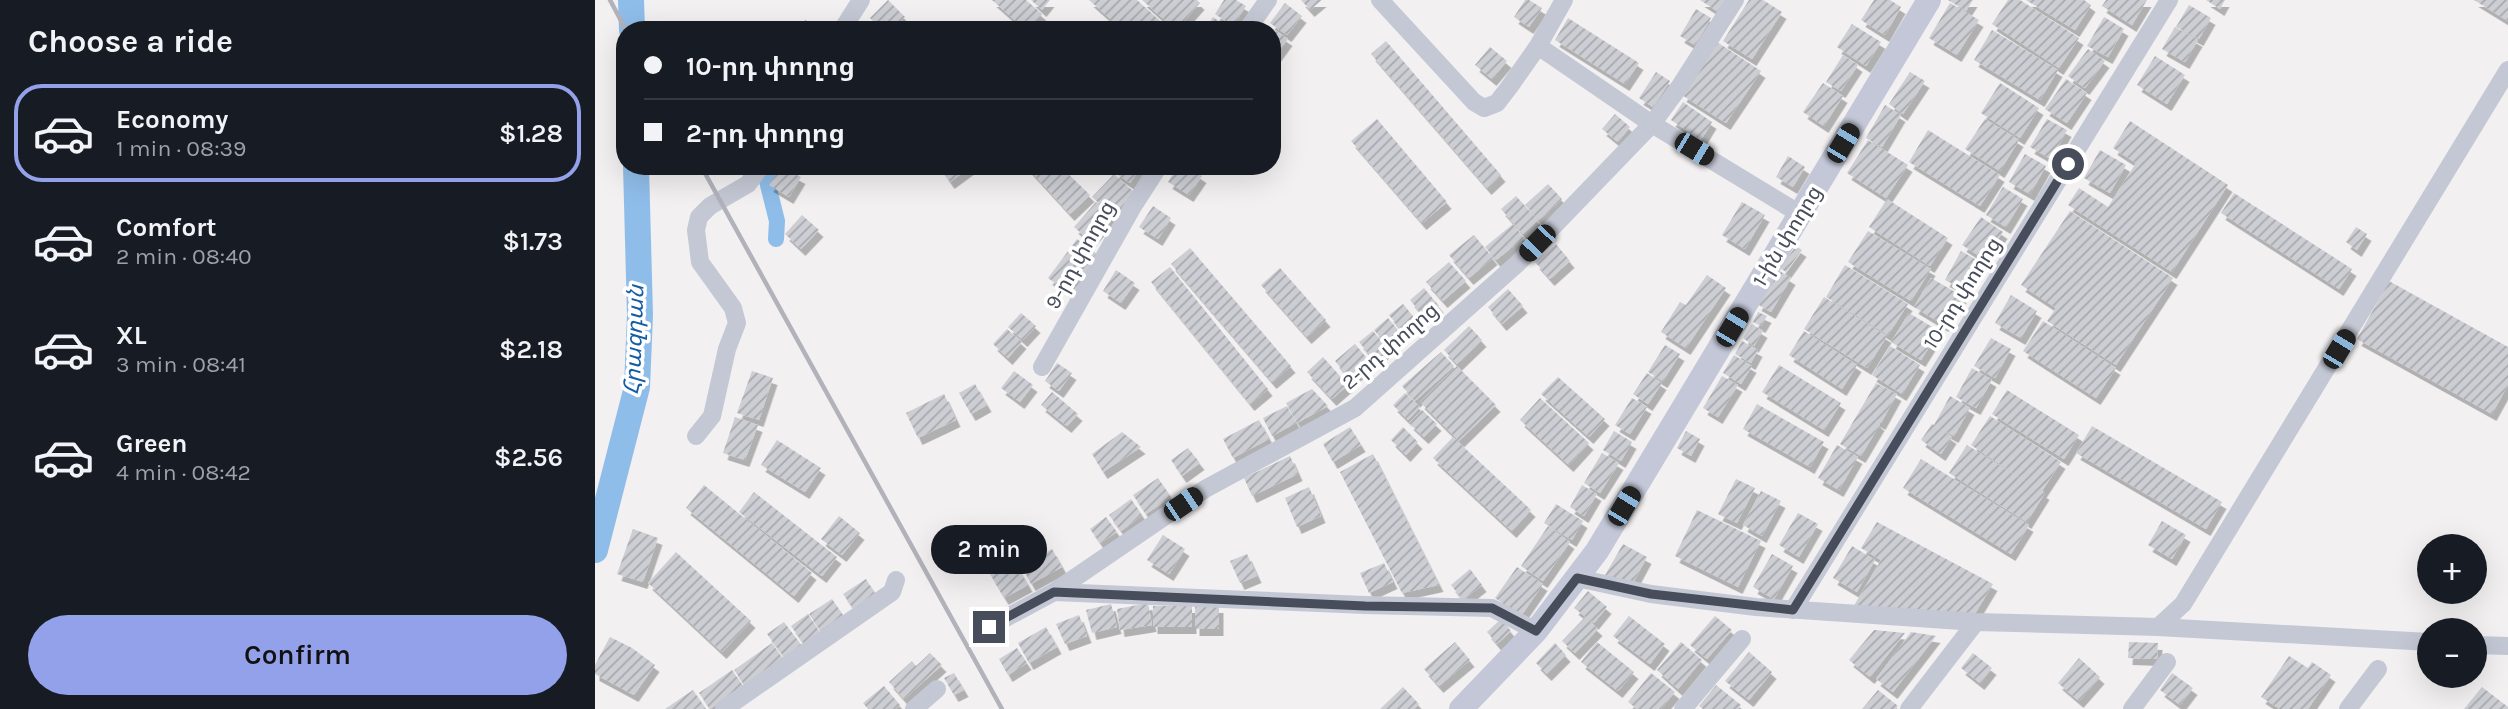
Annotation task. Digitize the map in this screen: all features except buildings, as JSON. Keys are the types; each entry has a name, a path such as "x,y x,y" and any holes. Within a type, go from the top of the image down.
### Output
{"main road":[{"name":"1-ին փողոց","path":"1461,709 1536,631 1597,551 1929,0"}],"street":[{"path":"848,21 861,0"},
{"path":"1253,21 1268,0"},
{"path":"1380,0 1474,102 1484,108 1497,103 1538,46 1564,0"},
{"name":"2-րդ փողոց","path":"989,627 1054,592 1205,489 1355,408 1518,263 1652,124 1680,86 1735,0"},
{"name":"10-րդ փողոց","path":"1793,610 2169,0"},
{"path":"1538,46 1652,124 1800,214"},
{"path":"2158,627 2183,604 2508,70"},
{"path":"696,436 712,416 727,349 737,323 733,308 700,262 696,230 699,217 710,206 748,184 754,175"},
{"name":"9-րդ փողոց","path":"1042,368 1153,175"},
{"path":"1577,578 1651,594 1793,610 1976,622 2158,627 2417,641"},
{"path":"724,709 891,592 896,580"},
{"path":"1054,592 1365,606 1492,608 1536,631"},
{"path":"1909,709 1976,622"},
{"path":"1683,709 1742,639"},
{"path":"2487,645 2508,646"},
{"path":"2132,709 2167,662"},
{"path":"2348,709 2378,668"},
{"path":"914,709 937,689"}],"waterway":[{"name":"Հրազդան","path":"631,0 632,21"},
{"name":"Հրազդան","path":"595,550 637,387 640,315 636,175"},
{"path":"769,175 767,181 777,221 776,239"}],"railway":[{"path":"610,0 621,21"},
{"path":"706,175 1002,709"}],"route":[{"path":"989,627 1054,592 1365,606 1492,608 1536,631 1577,578 1651,594 1793,610 2068,164"}]}
